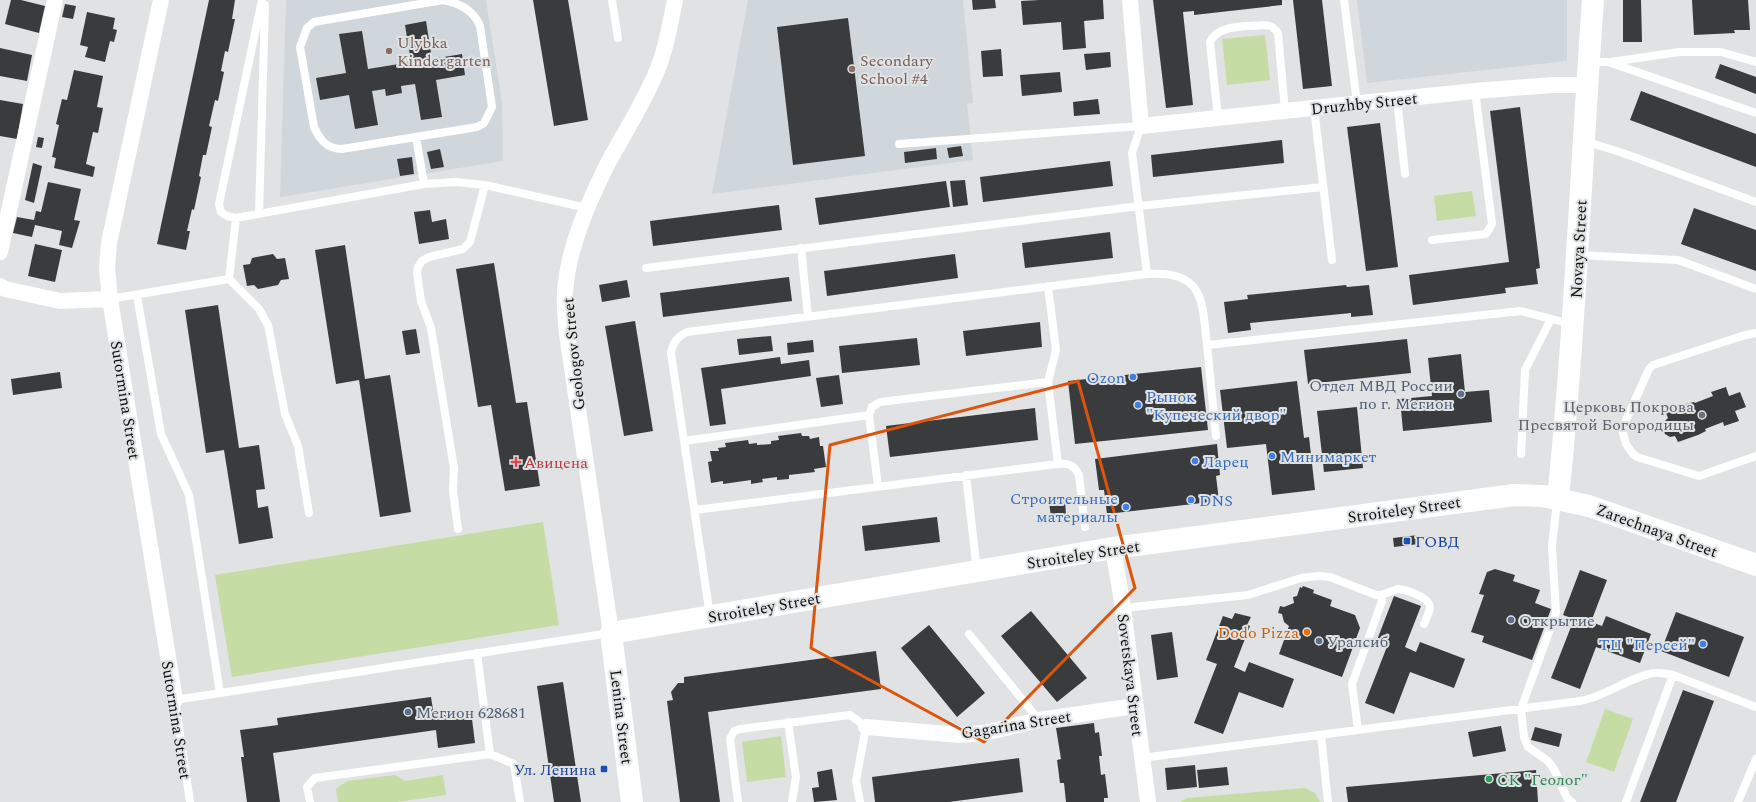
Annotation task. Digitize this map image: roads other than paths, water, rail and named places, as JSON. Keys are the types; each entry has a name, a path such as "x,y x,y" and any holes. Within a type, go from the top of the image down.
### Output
{"main road":[{"name":"Novaya Street","path":"1558,498 1574,324 1587,85 1598,62 1593,0"},
{"name":"Stroiteley Street","path":"611,633 1113,548 1495,497 1532,495 1558,498"},
{"name":"Zarechnaya Street","path":"1558,498 1599,509 1756,565"},
{"name":"Lenina Street","path":"611,633 632,802"}],"street":[{"path":"0,252 55,0"},
{"name":"Sutormina Street","path":"161,0 109,243 107,268 110,299 175,700"},
{"name":"Geologov Street","path":"611,633 565,314 565,291 577,237 587,208 609,162 648,92 657,72 675,0"},
{"path":"1130,0 1141,126"},
{"name":"Druzhby Street","path":"1141,126 1475,91 1553,85 1587,85"},
{"path":"0,286 5,289 60,301 110,299"},
{"name":"Sovetskaya Street","path":"1113,548 1123,608 1148,802"},
{"name":"Gagarina Street","path":"866,727 960,735 984,733 1039,720 1136,706"}],"lane":[{"path":"259,214 264,0"},
{"path":"264,0 219,204 221,212 227,216 236,218 424,184 456,182 485,185 587,208"},
{"path":"612,0 618,38"},
{"path":"1344,0 1356,104"},
{"path":"434,1 450,2 468,10 480,26 492,107 491,112 484,123 477,127 416,137 342,149 336,149 319,139 314,127 300,47 307,28 314,22 434,1"},
{"path":"1218,118 1210,42 1213,36 1222,30 1263,25 1269,25 1278,33 1285,111"},
{"path":"1598,62 1679,52 1722,52 1756,62"},
{"path":"1598,62 1756,113"},
{"path":"1432,240 1486,234 1492,224 1475,91"},
{"path":"1397,99 1406,174"},
{"path":"1314,108 1332,260"},
{"path":"899,144 1141,126 1132,153 1147,274"},
{"path":"416,137 424,184"},
{"path":"1584,143 1616,150 1756,202"},
{"path":"458,529 453,492 454,468 431,328 421,301 417,273 418,267 422,261 429,257 463,249 470,242 485,185"},
{"path":"646,268 1139,206 1323,187"},
{"path":"229,279 236,218"},
{"path":"801,248 808,316"},
{"path":"1578,255 1678,260 1756,289"},
{"path":"710,616 671,353 672,345 679,336 687,332 1147,274 1165,273 1177,275 1194,287 1202,301 1216,436"},
{"path":"110,299 137,296 229,279"},
{"path":"229,279 259,309 268,325 285,414 298,446 309,513"},
{"path":"1048,286 1056,350 1048,382 1058,464"},
{"path":"137,296 161,434 189,495 220,693"},
{"path":"1207,345 1521,311 1574,324"},
{"path":"1521,454 1525,370 1551,319"},
{"path":"1756,333 1742,336 1653,366 1649,369 1622,429 1629,450 1637,457 1692,476 1705,476 1756,456"},
{"path":"878,486 869,415 872,407 880,402 1048,382"},
{"path":"684,441 869,415"},
{"path":"695,510 1067,463 1076,468 1079,476 1085,527"},
{"path":"966,475 977,572"},
{"path":"1558,498 1552,546 1556,613 1521,709 1524,737 1528,747 1548,761 1554,769 1567,798 1572,802"},
{"path":"1123,608 1248,595 1300,578 1318,576 1330,578 1381,595 1398,589 1424,599 1430,609 1424,624"},
{"path":"1358,730 1352,684 1382,601 1381,595"},
{"path":"175,700 611,633"},
{"path":"969,634 1039,720"},
{"path":"477,653 490,754"},
{"path":"1142,758 1591,699 1649,673 1673,675 1756,707"},
{"path":"1626,802 1673,675"},
{"name":"Sutormina Street","path":"175,700 190,802"},
{"path":"738,802 730,739 731,735 740,729 850,715 866,727 856,781 860,802"},
{"path":"788,722 796,777 792,802"},
{"path":"1321,735 1328,802"},
{"path":"310,802 307,787 315,778 490,754 514,764 520,802"},
{"path":"1738,802 1756,759"}],"place":[{"name":"Ulybka Kindergarten","path":"389,51"},
{"name":"Secondary School #4","path":"852,69"},
{"name":"Ozon","path":"1133,377"},
{"name":"Отдел МВД России по г. Мегион","path":"1461,394"},
{"name":"Рынок \"Купеческий двор\"","path":"1138,405"},
{"name":"Церковь Покрова Пресвятой Богородицы","path":"1702,415"},
{"name":"Минимаркет","path":"1272,456"},
{"name":"Ларец","path":"1195,461"},
{"name":"Авицена","path":"516,462"},
{"name":"DNS","path":"1191,500"},
{"name":"Строительные материалы","path":"1126,507"},
{"name":"ГОВД","path":"1407,541"},
{"name":"Открытие","path":"1511,620"},
{"name":"Dodo Pizza","path":"1307,632"},
{"name":"Уралсиб","path":"1319,641"},
{"name":"ТЦ \"Персей\"","path":"1703,644"},
{"name":"Мегион 628681","path":"408,712"},
{"name":"Ул. Ленина","path":"604,769"},
{"name":"СК \"Геолог\"","path":"1489,779"}]}
